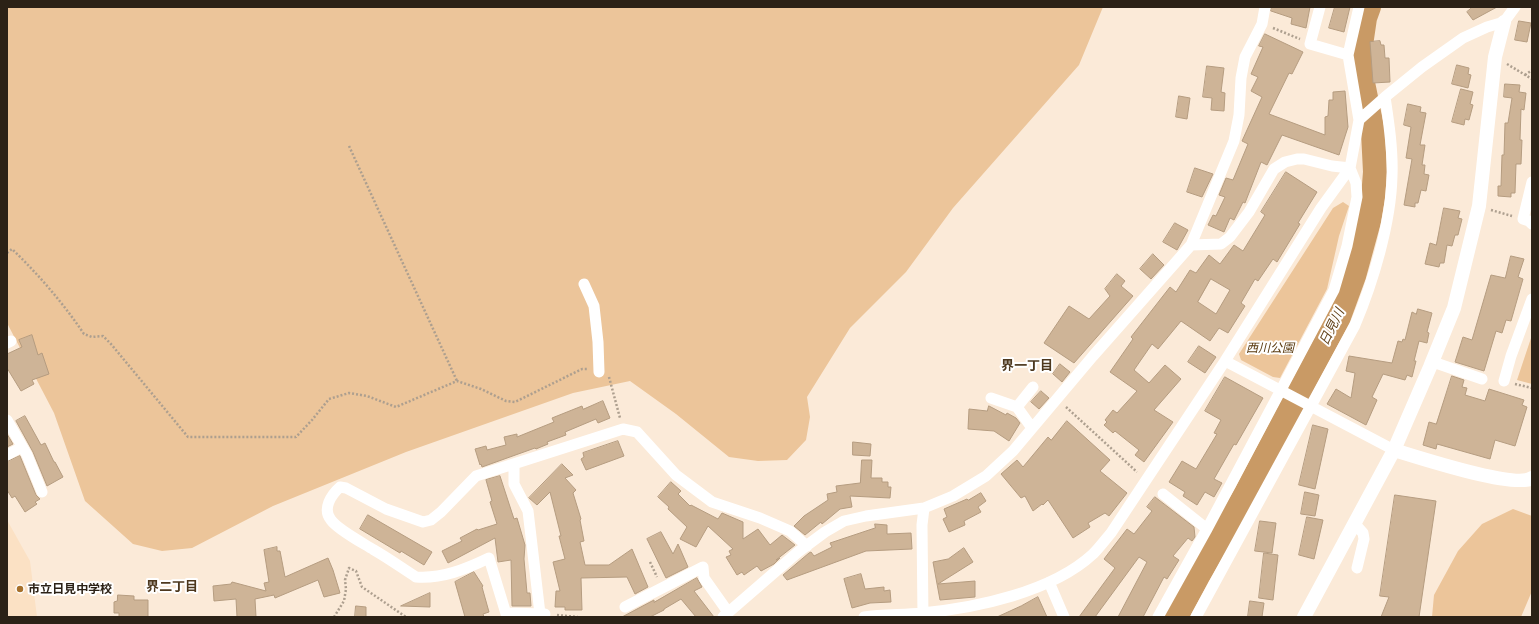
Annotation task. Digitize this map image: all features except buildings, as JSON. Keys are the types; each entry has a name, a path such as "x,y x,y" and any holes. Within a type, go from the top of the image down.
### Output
{"street":[{"path":"625,607 703,567 704,578 726,615 807,546 825,532 844,521 866,516 924,508 953,496 986,476 1013,451 1057,398 1191,245 1234,141 1239,115 1241,78 1245,57 1262,24 1265,7"},
{"path":"1320,7 1310,44 1348,55"},
{"path":"864,617 923,615 993,602 1049,582 1068,572 1093,554 1111,533 1147,481 1320,208 1350,168 1359,120 1348,55 1359,7"},
{"path":"1304,617 1394,450 1433,362 1454,308 1479,206 1495,57 1504,22 1515,7"},
{"path":"1359,120 1422,67 1463,38 1486,27 1504,22"},
{"path":"1196,617 1355,325 1366,297 1380,250 1391,199 1392,175 1390,130 1385,97"},
{"path":"1191,245 1222,244 1230,237 1248,212 1274,168 1285,162 1304,159 1332,166 1350,168"},
{"path":"1158,617 1207,529 1334,290 1347,246 1357,197 1356,183 1350,168"},
{"path":"1528,222 1532,182"},
{"path":"584,284 594,306 598,342 599,372"},
{"path":"1504,381 1511,356 1532,299"},
{"path":"1224,361 1394,450 1491,477 1519,481 1530,480 1532,478"},
{"path":"1433,362 1482,379"},
{"path":"1017,408 1033,387"},
{"path":"992,398 1017,408 1032,428"},
{"path":"7,420 22,447 42,492"},
{"path":"514,464 514,484 528,511 543,614 506,615 489,558 466,569 444,575 426,578 416,577 352,537 331,520 328,512 328,504 335,491 340,487 346,488 386,509 424,522 431,520 441,512 476,476 623,429 637,432 676,475 712,502 760,518 790,531 807,546"},
{"path":"7,455 22,447"},
{"path":"1163,494 1207,529"},
{"path":"923,615 922,525 924,508"},
{"path":"1354,524 1363,533 1364,539 1357,568"},
{"path":"1049,582 1064,617"}],"path":[{"path":"1262,24 1310,44"},
{"path":"1495,57 1532,79"},
{"path":"1525,75 1532,70"},
{"path":"349,146 457,381"},
{"path":"1479,206 1528,222"},
{"path":"7,253 12,249 36,273 68,310 84,334 92,337 103,336 111,344 188,437 296,436 312,420 329,399 349,393 368,396 396,407 457,381 481,389 506,401 515,402 582,369 606,374 611,378 623,429"},
{"path":"1057,398 1147,481"},
{"path":"650,562 659,580 666,586"},
{"path":"334,617 344,600 346,589 345,580 349,568 356,571 362,587 406,617"},
{"path":"543,614 578,617"}],"shaded area":[{"name":"市立日見中学校","path":"7,520 30,561 37,617 7,617"}],"green space":[{"path":"7,7 1103,7 1079,65 953,208 906,272 850,328 807,397 810,417 806,440 787,460 758,461 729,457 676,414 630,381 573,393 406,452 273,506 192,548 162,551 133,544 85,501 54,413 7,323"},
{"name":"西川公園","path":"1343,202 1349,206 1339,236 1327,289 1280,378 1273,377 1241,360 1239,354 1333,208"},
{"path":"1532,335 1532,384 1517,380"},
{"path":"1513,509 1532,516 1532,591 1521,617 1432,617 1434,595 1458,551 1482,524"}],"waterway":[{"name":"日見川","path":"1176,617 1245,495 1339,317 1354,276 1369,221 1375,172 1373,132 1361,73 1360,52 1365,18 1369,7"}],"place":[{"name":"市立日見中学校","path":"20,589"}],"district":[{"name":"界一丁目","path":"1027,366"},
{"name":"界二丁目","path":"172,587"}]}
